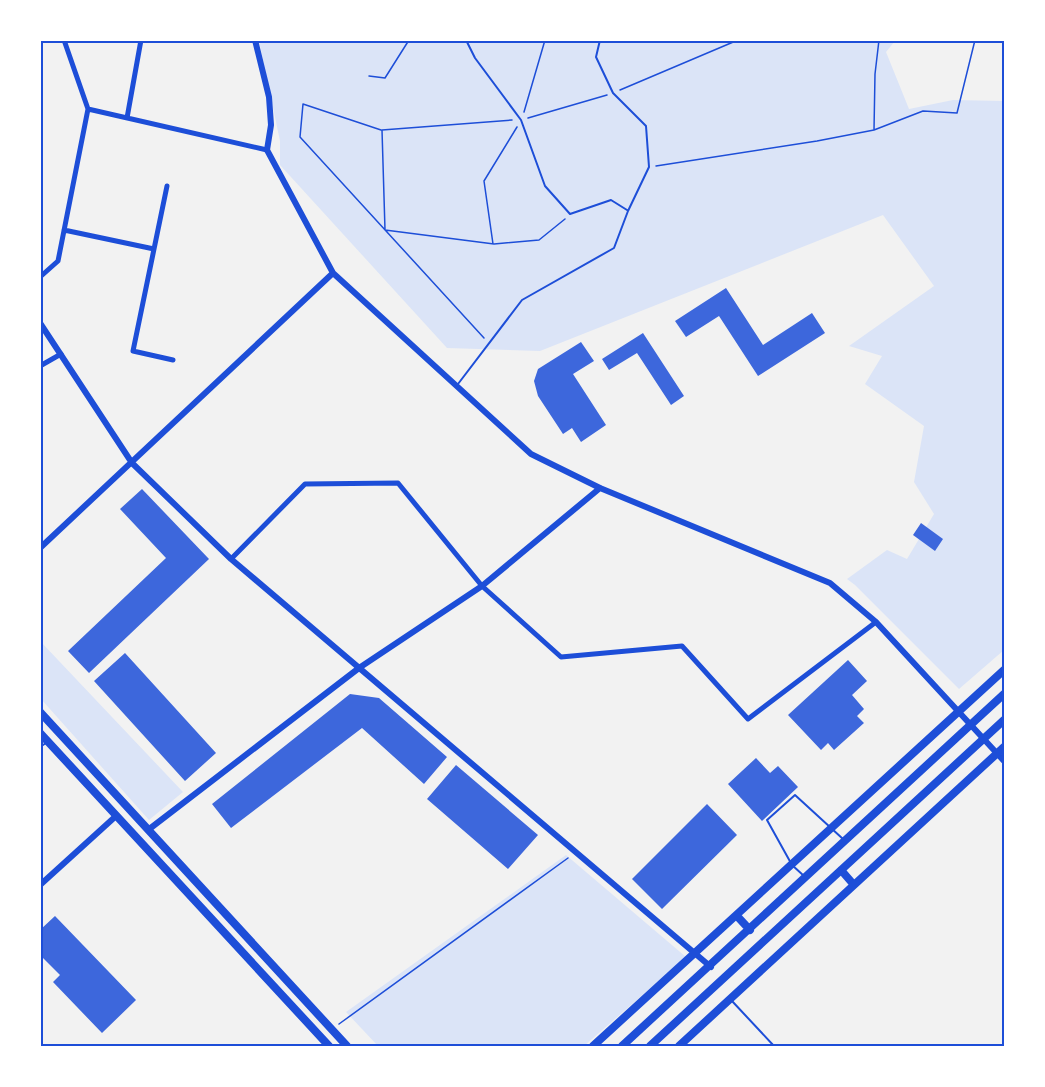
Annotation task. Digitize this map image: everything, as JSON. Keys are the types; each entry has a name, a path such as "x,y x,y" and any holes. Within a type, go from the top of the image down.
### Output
{"main road":[{"path":"593,1047 1005,670"},
{"path":"622,1047 1005,694"},
{"path":"40,712 346,1047"},
{"path":"650,1047 1005,720"},
{"path":"40,733 329,1047"},
{"path":"679,1047 1005,747"},
{"path":"841,870 854,885"},
{"path":"737,915 750,930"}],"street":[{"path":"40,277 58,261 88,110 64,40"},
{"path":"127,118 141,40"},
{"path":"255,40 269,97 271,125 267,150 333,273 531,454 600,488 830,583 876,622 1005,761"},
{"path":"88,110 267,150"},
{"path":"167,186 133,351 173,360"},
{"path":"64,230 154,249"},
{"path":"40,548 333,273"},
{"path":"40,323 132,463 231,559 711,967"},
{"path":"40,366 61,354"},
{"path":"231,559 305,484 398,483 482,586 561,657 682,646 748,719 876,622"},
{"path":"148,830 359,668 482,586 600,488"},
{"path":"40,885 116,816"}],"lane":[{"path":"466,40 475,58 521,120 544,186 570,214 611,200 628,211"},
{"path":"456,386 522,300 614,248 628,211 649,167 646,126 613,93 596,57 600,40"},
{"path":"40,747 48,741"},
{"path":"805,878 792,865 767,820 795,795 845,841"},
{"path":"730,999 774,1047"}],"path":[{"path":"369,76 385,78 409,40"},
{"path":"494,244 483,181 521,120 545,40"},
{"path":"489,343 300,137 303,104 382,130 521,120 613,93 738,40"},
{"path":"874,130 875,74 879,40"},
{"path":"649,167 874,130 923,111 957,113 975,40"},
{"path":"382,130 385,230"},
{"path":"385,230 494,244 539,240 570,214"},
{"path":"331,1030 576,852"}],"shaded area":[{"path":"259,41 895,41 886,52 909,109 953,100 1004,101 1004,650 959,689 847,579 887,550 907,559 934,514 914,482 924,426 865,384 882,356 849,346 934,286 883,215 540,351 447,348 280,165 280,141"},
{"path":"41,642 183,792 149,820 41,699"},
{"path":"566,855 686,957 584,1046 378,1046 346,1012"}],"building":[{"path":"726,288 763,345 812,313 825,333 758,376 719,316 686,337 675,321"},
{"path":"643,333 684,396 671,405 637,353 609,370 602,359"},
{"path":"581,342 594,361 573,374 606,425 581,442 572,428 563,434 538,396 534,381 538,369"},
{"path":"142,489 209,559 89,673 68,651 166,558 120,509"},
{"path":"921,523 943,539 935,551 913,535"},
{"path":"125,653 216,753 185,781 94,681"},
{"path":"848,660 867,681 852,695 864,709 857,716 864,723 834,750 828,743 821,750 788,715"},
{"path":"350,694 379,698 447,757 424,784 362,728 231,828 212,804"},
{"path":"756,758 770,773 778,766 798,787 762,821 728,784"},
{"path":"456,765 538,835 508,869 427,799"},
{"path":"707,804 737,835 662,909 632,879"},
{"path":"55,916 136,1000 102,1033 53,982 60,975 40,955 40,930"}]}
